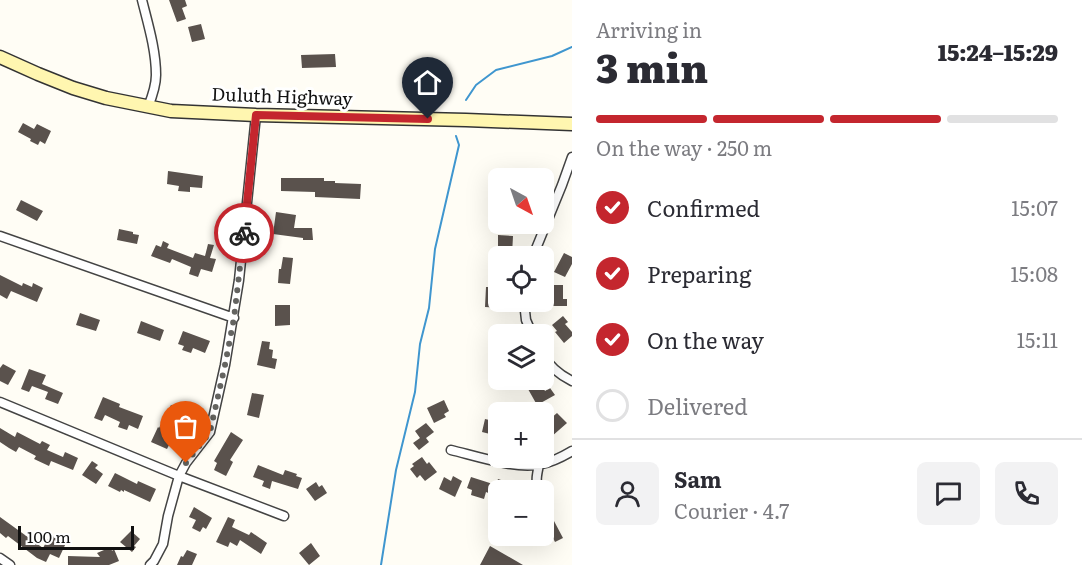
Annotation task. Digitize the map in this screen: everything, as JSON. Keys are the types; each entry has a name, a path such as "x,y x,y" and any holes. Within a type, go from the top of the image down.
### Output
{"main road":[{"name":"Duluth Highway","path":"0,57 73,88 106,98 171,111 572,124"}],"street":[{"path":"142,0 153,49 156,75 148,107"},
{"path":"150,565 163,544 179,476 210,432 234,318 256,115"},
{"path":"537,246 572,157"},
{"path":"0,236 234,318"},
{"path":"554,369 572,381"},
{"path":"0,402 179,476 284,516"},
{"path":"451,450 488,458"},
{"path":"554,461 572,451"},
{"path":"0,558 10,565"}],"building":[{"path":"169,0 185,0 187,6 182,8 186,19 177,22"},
{"path":"201,24 205,39 192,42 188,27"},
{"path":"335,54 336,67 302,68 301,55"},
{"path":"23,123 34,129 37,124 51,131 45,144 40,141 38,145 18,132"},
{"path":"168,171 203,176 202,188 190,187 190,192 178,191 179,186 167,184"},
{"path":"281,178 324,178 324,181 335,181 335,183 361,184 360,199 315,197 315,192 281,191"},
{"path":"21,200 43,211 37,221 16,210"},
{"path":"276,212 296,215 294,228 312,228 313,240 273,234"},
{"path":"119,229 139,235 137,244 117,240"},
{"path":"498,235 513,236 512,246 498,246"},
{"path":"163,241 169,244 167,248 193,258 195,253 205,256 208,244 214,245 210,258 216,259 212,272 201,269 198,277 189,274 191,267 172,259 170,263 151,256 156,245 161,247"},
{"path":"564,253 572,257 572,264 565,277 554,272"},
{"path":"283,257 293,258 290,284 278,283"},
{"path":"0,275 22,286 23,283 32,287 33,283 43,288 37,302 11,291 7,299 0,295"},
{"path":"554,285 563,285 563,299 567,299 567,306 554,306"},
{"path":"486,287 488,287 488,307 485,307"},
{"path":"275,305 290,305 290,325 275,326"},
{"path":"80,313 100,320 96,331 76,325"},
{"path":"563,316 568,322 565,324 572,332 572,336 564,343 555,332 557,331 553,324"},
{"path":"141,321 164,330 160,341 137,333"},
{"path":"183,331 210,341 205,353 193,348 191,353 182,350 184,346 178,344"},
{"path":"262,341 270,342 269,349 273,350 272,358 277,359 275,369 257,365"},
{"path":"3,364 16,371 8,385 0,381 0,368"},
{"path":"29,369 46,375 42,384 63,393 58,404 45,399 48,392 32,386 29,392 21,389"},
{"path":"529,390 551,390 555,395 542,402 535,402"},
{"path":"252,393 264,395 259,418 247,415"},
{"path":"103,397 120,404 119,407 143,416 138,429 129,425 127,430 118,427 120,422 105,415 102,421 94,418"},
{"path":"444,400 449,411 444,414 446,417 434,423 427,408"},
{"path":"171,405 191,416 188,422 184,420 175,435 180,437 176,444 171,441 167,449 151,442"},
{"path":"557,413 567,423 554,434 554,416"},
{"path":"485,419 488,420 488,434 482,432"},
{"path":"426,423 434,432 426,438 429,442 419,450 413,443 420,438 415,431"},
{"path":"0,428 15,437 17,432 40,444 42,441 50,445 47,450 63,457 65,452 78,458 73,470 51,461 49,466 34,459 36,456 19,447 16,452 9,448 0,442"},
{"path":"231,432 243,440 230,460 233,462 226,476 214,470 217,463 214,461"},
{"path":"422,457 437,472 425,481 420,475 417,478 410,469 414,466 412,464"},
{"path":"92,461 98,465 95,468 103,474 96,484 82,475"},
{"path":"258,465 283,475 285,470 297,474 296,476 302,478 298,489 272,481 270,489 262,486 264,481 253,477"},
{"path":"115,473 137,484 138,481 156,489 150,502 124,490 120,492 108,486"},
{"path":"453,476 462,481 455,497 439,489 444,477 451,481"},
{"path":"471,477 488,482 488,493 486,492 484,499 471,495 472,490 467,488"},
{"path":"316,482 319,487 322,485 327,493 315,501 306,489"},
{"path":"194,507 212,518 206,529 203,527 200,532 192,528 196,520 189,517"},
{"path":"0,517 43,548 50,535 66,543 59,558 50,554 46,562 8,536 6,538 0,533"},
{"path":"228,517 235,520 232,527 249,535 251,532 267,543 261,554 240,540 237,546 230,542 228,547 216,542"},
{"path":"554,521 563,538 555,542 554,540"},
{"path":"131,531 140,539 132,552 120,542"},
{"path":"311,543 320,556 309,565 299,553"},
{"path":"490,546 523,565 480,565"},
{"path":"111,547 119,561 109,565 68,565 68,556 100,557 97,553"},
{"path":"187,550 197,554 192,565 177,565 181,556 183,557"}],"waterway":[{"path":"466,100 476,85 496,70 552,56 572,47"},
{"path":"381,565 396,470 415,392 420,344 429,308 435,249 459,145 456,136"}],"way so far":[{"path":"186,463 210,432 234,318 244,233"}],"route":[{"path":"244,233 256,115 428,119"}]}
